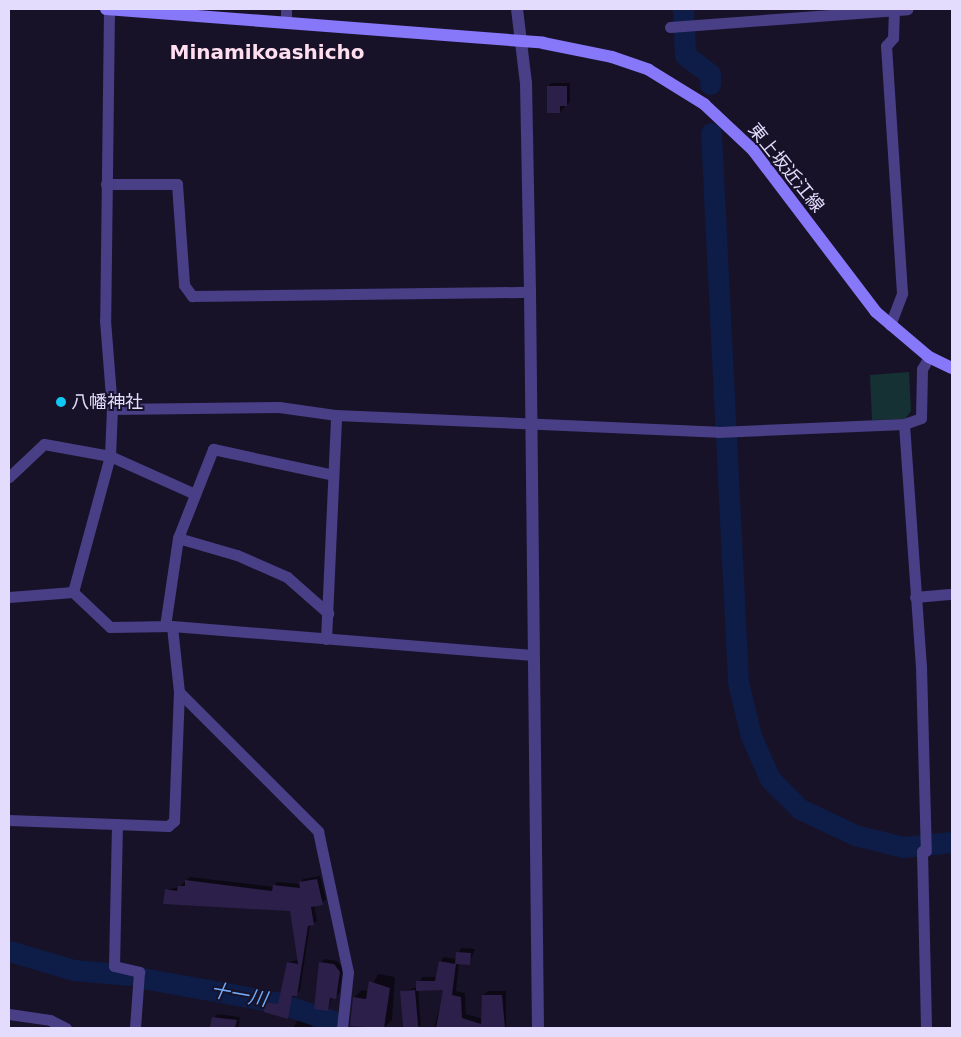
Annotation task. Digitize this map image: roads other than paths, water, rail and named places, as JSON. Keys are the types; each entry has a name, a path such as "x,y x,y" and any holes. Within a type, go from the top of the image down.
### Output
{"main road":[{"name":"東上坂近江線","path":"108,9 521,42 612,56 649,70 704,104 753,150 890,325 929,357 952,368"}],"street":[{"path":"73,592 110,456 112,409 105,320 108,9"},
{"path":"286,9 286,23"},
{"path":"517,9 521,42 530,292 538,1028"},
{"path":"890,325 902,293 886,46 894,38 894,9"},
{"path":"671,27 907,9"},
{"path":"106,184 177,184 181,189 184,285 192,296 530,292"},
{"path":"112,409 279,407 336,415 531,426 718,432 904,424 921,418 922,369 929,357"},
{"path":"326,639 336,415"},
{"path":"904,424 921,666 926,1028"},
{"path":"9,478 44,444 110,456 195,494"},
{"path":"9,820 168,826 174,821 179,692 168,626 178,538 213,449 333,475"},
{"path":"178,538 237,555 287,577 328,613"},
{"path":"9,597 73,592 110,627 168,626 533,655"},
{"path":"915,597 952,594"},
{"path":"179,692 318,831 348,972 342,1028"},
{"path":"117,824 114,966 139,972 135,1028"},
{"path":"9,1014 50,1020 66,1028"}],"waterway":[{"path":"683,9 685,55 710,74 710,84"},
{"path":"711,133 738,682 751,736 770,779 800,809 855,835 903,847 952,842"},
{"name":"十一川","path":"9,951 74,970 130,975"},
{"name":"十一川","path":"142,978 276,1002 333,1021"}],"place":[{"name":"八幡神社","path":"61,402"}],"district":[{"name":"Minamikoashicho","path":"267,52"}]}
